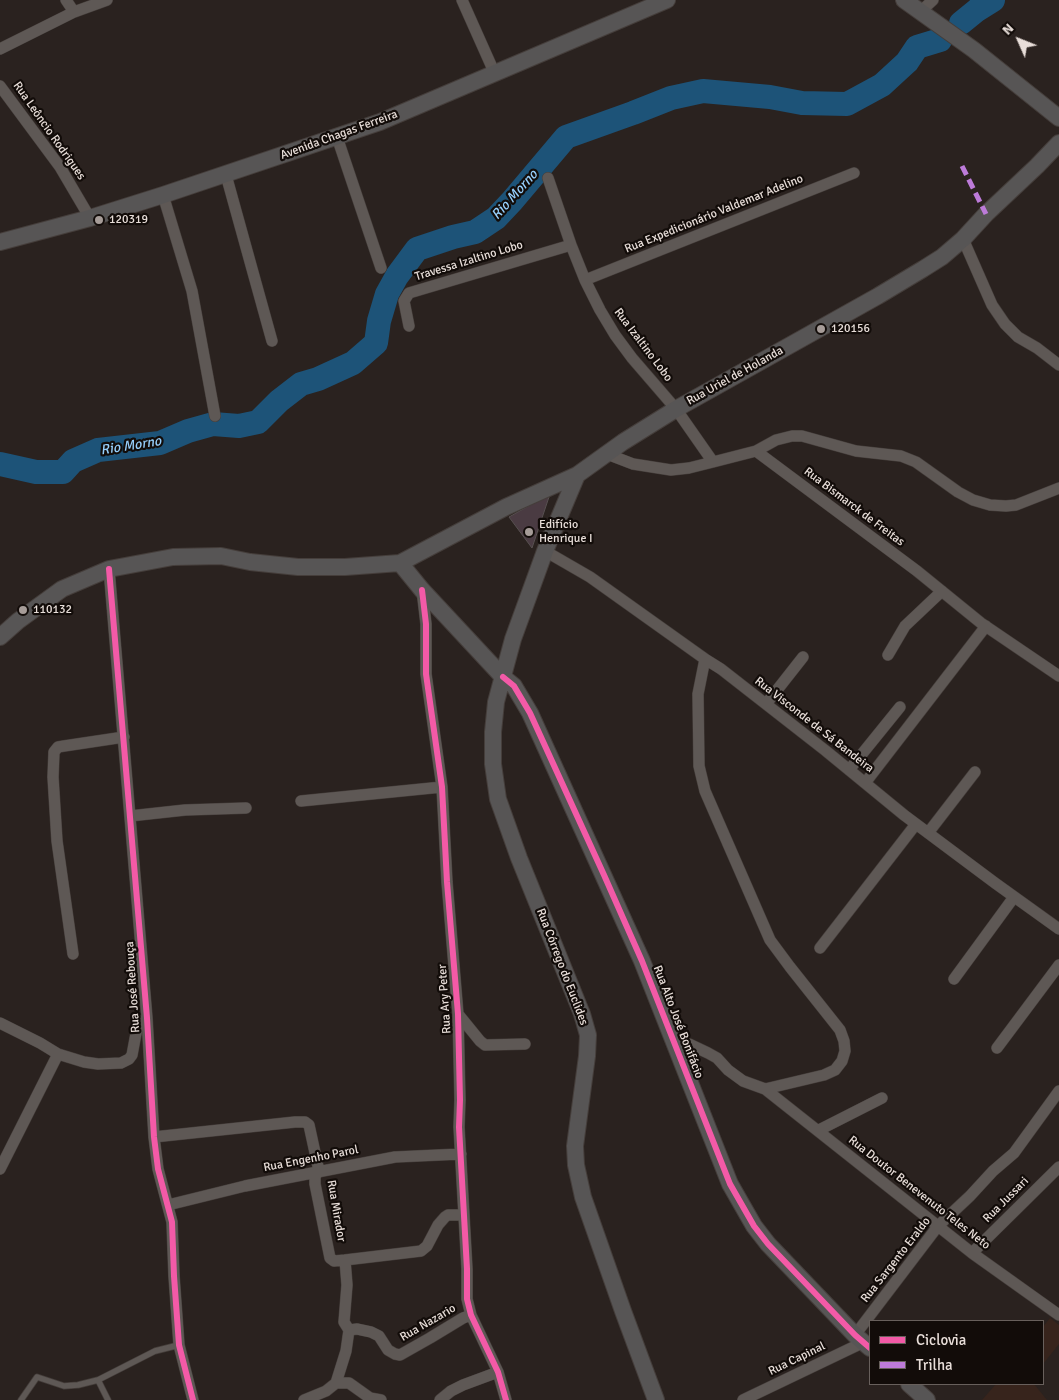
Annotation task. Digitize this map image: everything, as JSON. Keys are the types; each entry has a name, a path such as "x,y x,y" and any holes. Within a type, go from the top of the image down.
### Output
{"main road":[{"name":"Avenida Chagas Ferreira","path":"0,242 164,198 380,122 667,0"},
{"path":"904,0 981,56 1059,118"},
{"name":"Rua Uriel de Holanda","path":"400,563 506,507 576,475 676,409 886,292 942,257 963,239 1059,143"},
{"path":"503,677 512,639 576,475"},
{"path":"0,637 18,621 62,590 108,569 173,557 221,556 250,562 298,566 345,567 400,563"},
{"name":"Rua Alto José Bonifácio","path":"400,563 422,590 503,677 514,686 530,713 638,953 730,1184 754,1226 768,1244 863,1341"},
{"name":"Rua Córrego do Euclides","path":"503,677 496,702 493,732 498,799 519,858 582,1014 588,1035 575,1146 576,1165 583,1197 656,1400"},
{"path":"910,1385 927,1400"}],"street":[{"path":"66,0 74,12"},
{"path":"0,49 74,12 108,0"},
{"path":"462,0 494,74"},
{"path":"920,12 933,0"},
{"name":"Rua Leôncio Rodrigues","path":"0,86 60,167 90,218"},
{"path":"337,137 380,268"},
{"name":"Rua Expedicionário Valdemar Adelino","path":"585,280 854,173"},
{"path":"226,175 272,341"},
{"name":"Rua Izaltino Lobo","path":"548,178 571,245 600,310 632,358 676,409 713,462"},
{"path":"164,198 192,291 216,416"},
{"path":"963,239 992,306 1005,324 1018,337 1037,348 1059,366"},
{"name":"Travessa Izaltino Lobo","path":"409,326 404,301 409,293 571,245"},
{"path":"607,454 633,464 671,470 689,468 756,451 776,440 792,436 802,436 856,451 901,456 916,462 958,492 973,500 990,504 1016,506 1059,488"},
{"name":"Rua Bismarck de Freitas","path":"756,451 986,626 1059,676"},
{"name":"Rua Visconde de Sá Bandeira","path":"545,551 590,577 721,669 916,824 1059,929"},
{"name":"Rua José Rebouça","path":"108,569 147,1018 154,1137 158,1169 172,1222 179,1345 193,1400"},
{"name":"Rua Ary Peter","path":"422,590 426,624 426,674 442,787 447,882 458,1014 459,1126 467,1300 471,1315 498,1372 506,1400"},
{"path":"888,655 906,626 942,591"},
{"path":"865,783 986,626"},
{"path":"766,704 803,657"},
{"path":"705,659 698,694 699,766 705,791 770,940 840,1030 844,1040 845,1051 842,1061 835,1070 824,1075 765,1089"},
{"path":"848,770 900,707"},
{"path":"73,954 57,841 53,777 54,752 64,746 124,737"},
{"path":"928,833 975,772"},
{"path":"301,801 442,787"},
{"path":"130,816 185,810 246,808"},
{"path":"820,948 916,824"},
{"path":"954,979 1014,897"},
{"path":"997,1048 1059,965"},
{"path":"458,1014 480,1042 485,1045 525,1044"},
{"path":"0,1022 40,1042 58,1054 98,1064 121,1063 129,1059 132,1055 137,1028 147,1018"},
{"name":"Rua Doutor Benevenuto Teles Neto","path":"673,1040 708,1052 743,1081 765,1089 972,1253 1059,1315"},
{"path":"0,1169 58,1054"},
{"name":"Rua Sargento Eraldo","path":"877,1320 938,1226 993,1171 1014,1153 1059,1091"},
{"path":"818,1130 882,1098"},
{"name":"Rua Mirador","path":"154,1137 295,1122 308,1123 319,1171 315,1184 330,1258 334,1261 345,1260 347,1285 344,1322 349,1330 346,1351 336,1383"},
{"name":"Rua Engenho Parol","path":"168,1205 245,1186 395,1157 461,1154"},
{"name":"Rua Jussari","path":"972,1253 1059,1167"},
{"path":"345,1260 421,1251 427,1246 438,1225 445,1217 448,1215 464,1214"},
{"name":"Rua Nazario","path":"349,1330 371,1332 379,1336 388,1350 400,1355 471,1315"},
{"name":"Rua Capinal","path":"743,1400 863,1341"},
{"path":"440,1400 451,1391 498,1372"},
{"path":"304,1400 336,1383 350,1383 370,1398 381,1400"}],"lane":[{"path":"21,1400 37,1377 64,1386 78,1385 98,1380 156,1351 179,1345"},
{"path":"98,1380 108,1400"}],"shaded area":[{"path":"1050,1318 1059,1325 1059,1344 1044,1363 1044,1326"},
{"path":"995,1385 1035,1385 1047,1400 982,1400"}],"building":[{"name":"Edifício Henrique I","path":"550,494 532,548 509,517"}],"waterway":[{"name":"Rio Morno","path":"961,23 993,0"},
{"name":"Rio Morno","path":"0,464 36,472 63,472 73,461 98,450 160,443 188,431 213,424 239,426 258,422 279,401 301,384 318,379 353,363 376,343 379,321 387,294 397,276 417,249 475,232 496,218 566,137 671,98 703,91 770,97 802,103 847,104 882,85 907,62 917,47 940,40"}],"marked path":[{"path":"962,166 986,214"}],"cycle path":[{"path":"109,569 147,1018 154,1137 158,1169 172,1222 179,1345 193,1400"},
{"path":"422,590 426,624 426,674 442,787 447,882 458,1014 459,1127 467,1299 471,1315 498,1372 506,1400"},
{"path":"503,677 514,686 530,713 604,875 642,961 730,1184 754,1226 768,1244 855,1335 869,1347"}],"place":[{"name":"120319","path":"99,220"},
{"name":"120156","path":"821,329"},
{"name":"Edifício Henrique I","path":"529,532"},
{"name":"110132","path":"23,610"}]}
